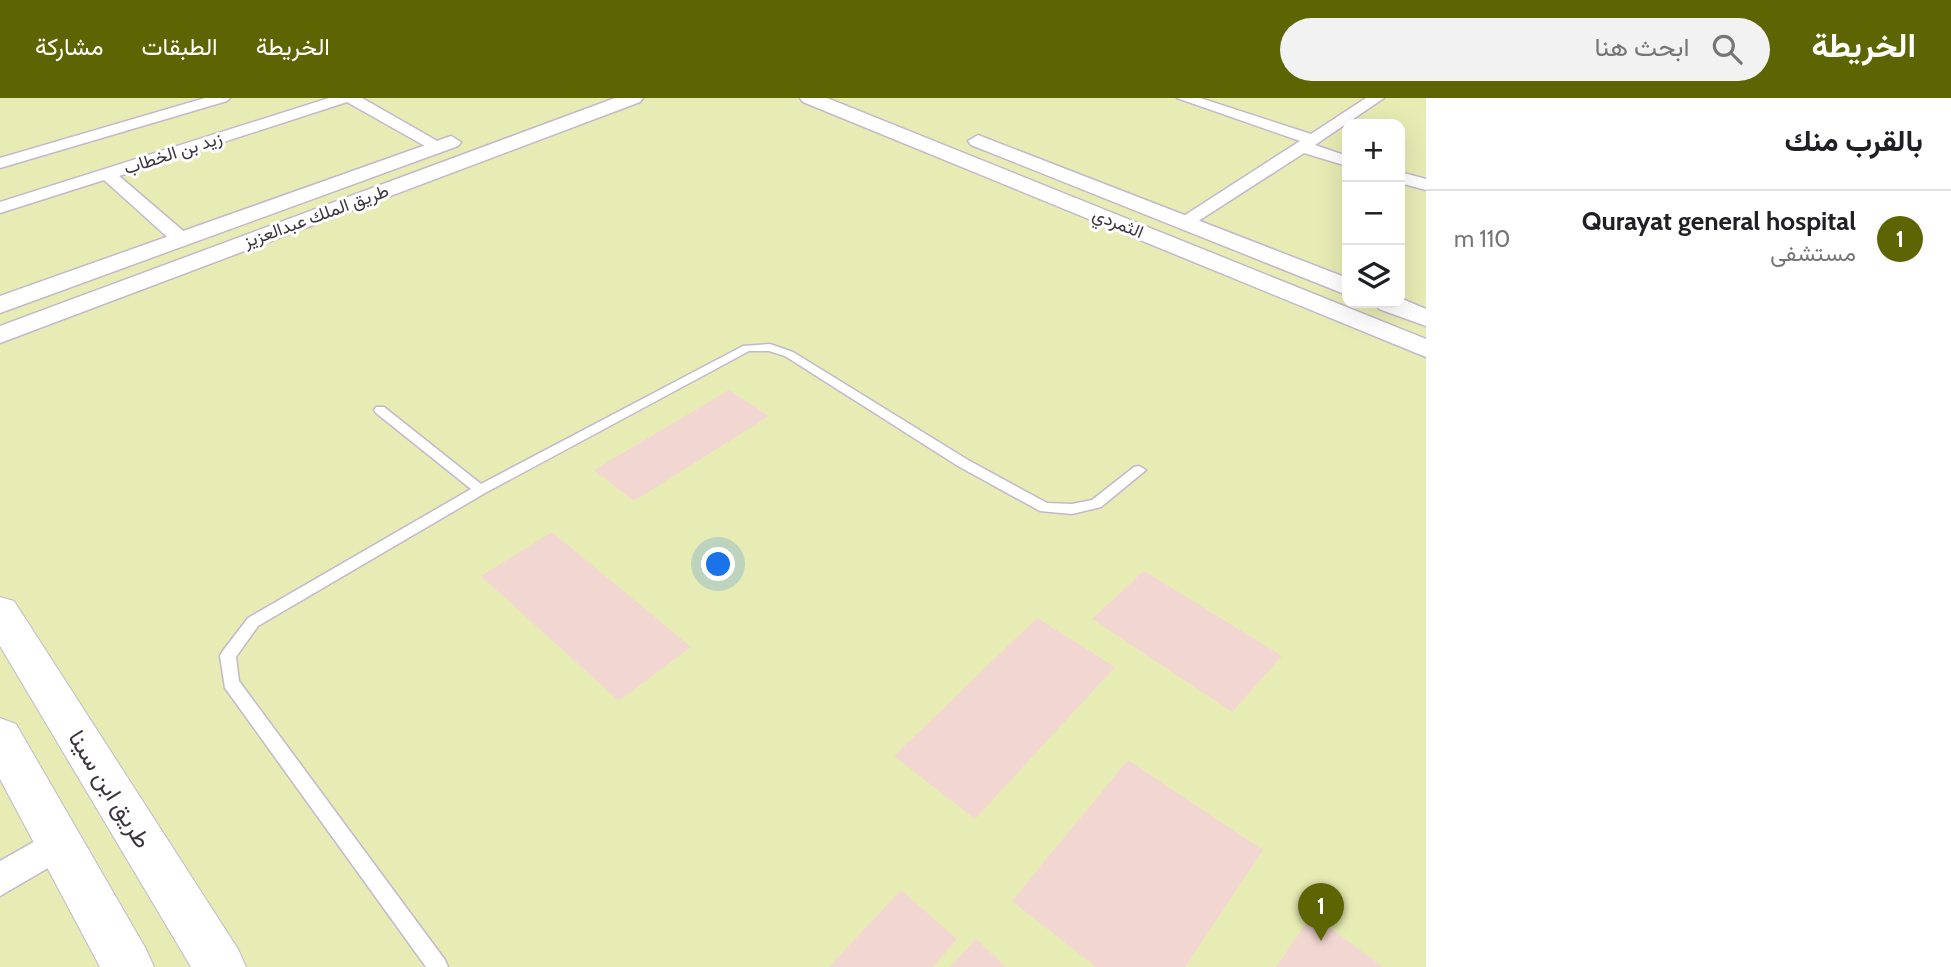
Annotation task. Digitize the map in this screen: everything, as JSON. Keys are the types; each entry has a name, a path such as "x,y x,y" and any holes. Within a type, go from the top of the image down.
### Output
{"main road":[{"name":"طريق ابن سينا","path":"0,612 220,967"},
{"path":"0,737 128,967"}],"street":[{"path":"0,163 222,98"},
{"path":"348,98 438,146"},
{"name":"زيد بن الخطاب","path":"0,208 348,98"},
{"path":"511,120 571,98"},
{"name":"طريق الملك عبدالعزيز","path":"0,335 633,98"},
{"name":"الثمردي","path":"810,98 1426,349"},
{"path":"1185,98 1342,159"},
{"path":"1186,223 1376,98"},
{"name":"طريق الملك عبدالعزيز","path":"0,304 474,133"},
{"name":"الثمردي","path":"957,133 1342,285"},
{"path":"0,163 37,196"},
{"path":"107,174 181,239"},
{"path":"1405,178 1426,184"},
{"path":"1401,308 1426,318"},
{"path":"0,880 60,843"}],"lane":[{"path":"439,967 231,682 227,670 228,656 253,622 480,490 735,353 760,346 789,354 963,463 1045,508 1072,509 1096,504 1139,470"},
{"path":"380,410 480,490"}],"green space":[{"path":"0,98 1426,98 1426,967 0,967"}],"building":[{"path":"729,390 769,416 634,501 594,470"},
{"path":"552,532 691,647 619,701 481,576"},
{"path":"1144,571 1282,656 1232,712 1092,619"},
{"path":"1037,618 1115,667 975,819 894,756"},
{"path":"1128,760 1263,850 1185,967 1096,967 1012,901"},
{"path":"901,890 957,939 933,967 829,967"},
{"path":"1312,915 1383,967 1276,967"},
{"path":"976,939 1006,967 950,967"}],"place":[{"name":"Qurayat general hospital","path":"1321,941"}]}
